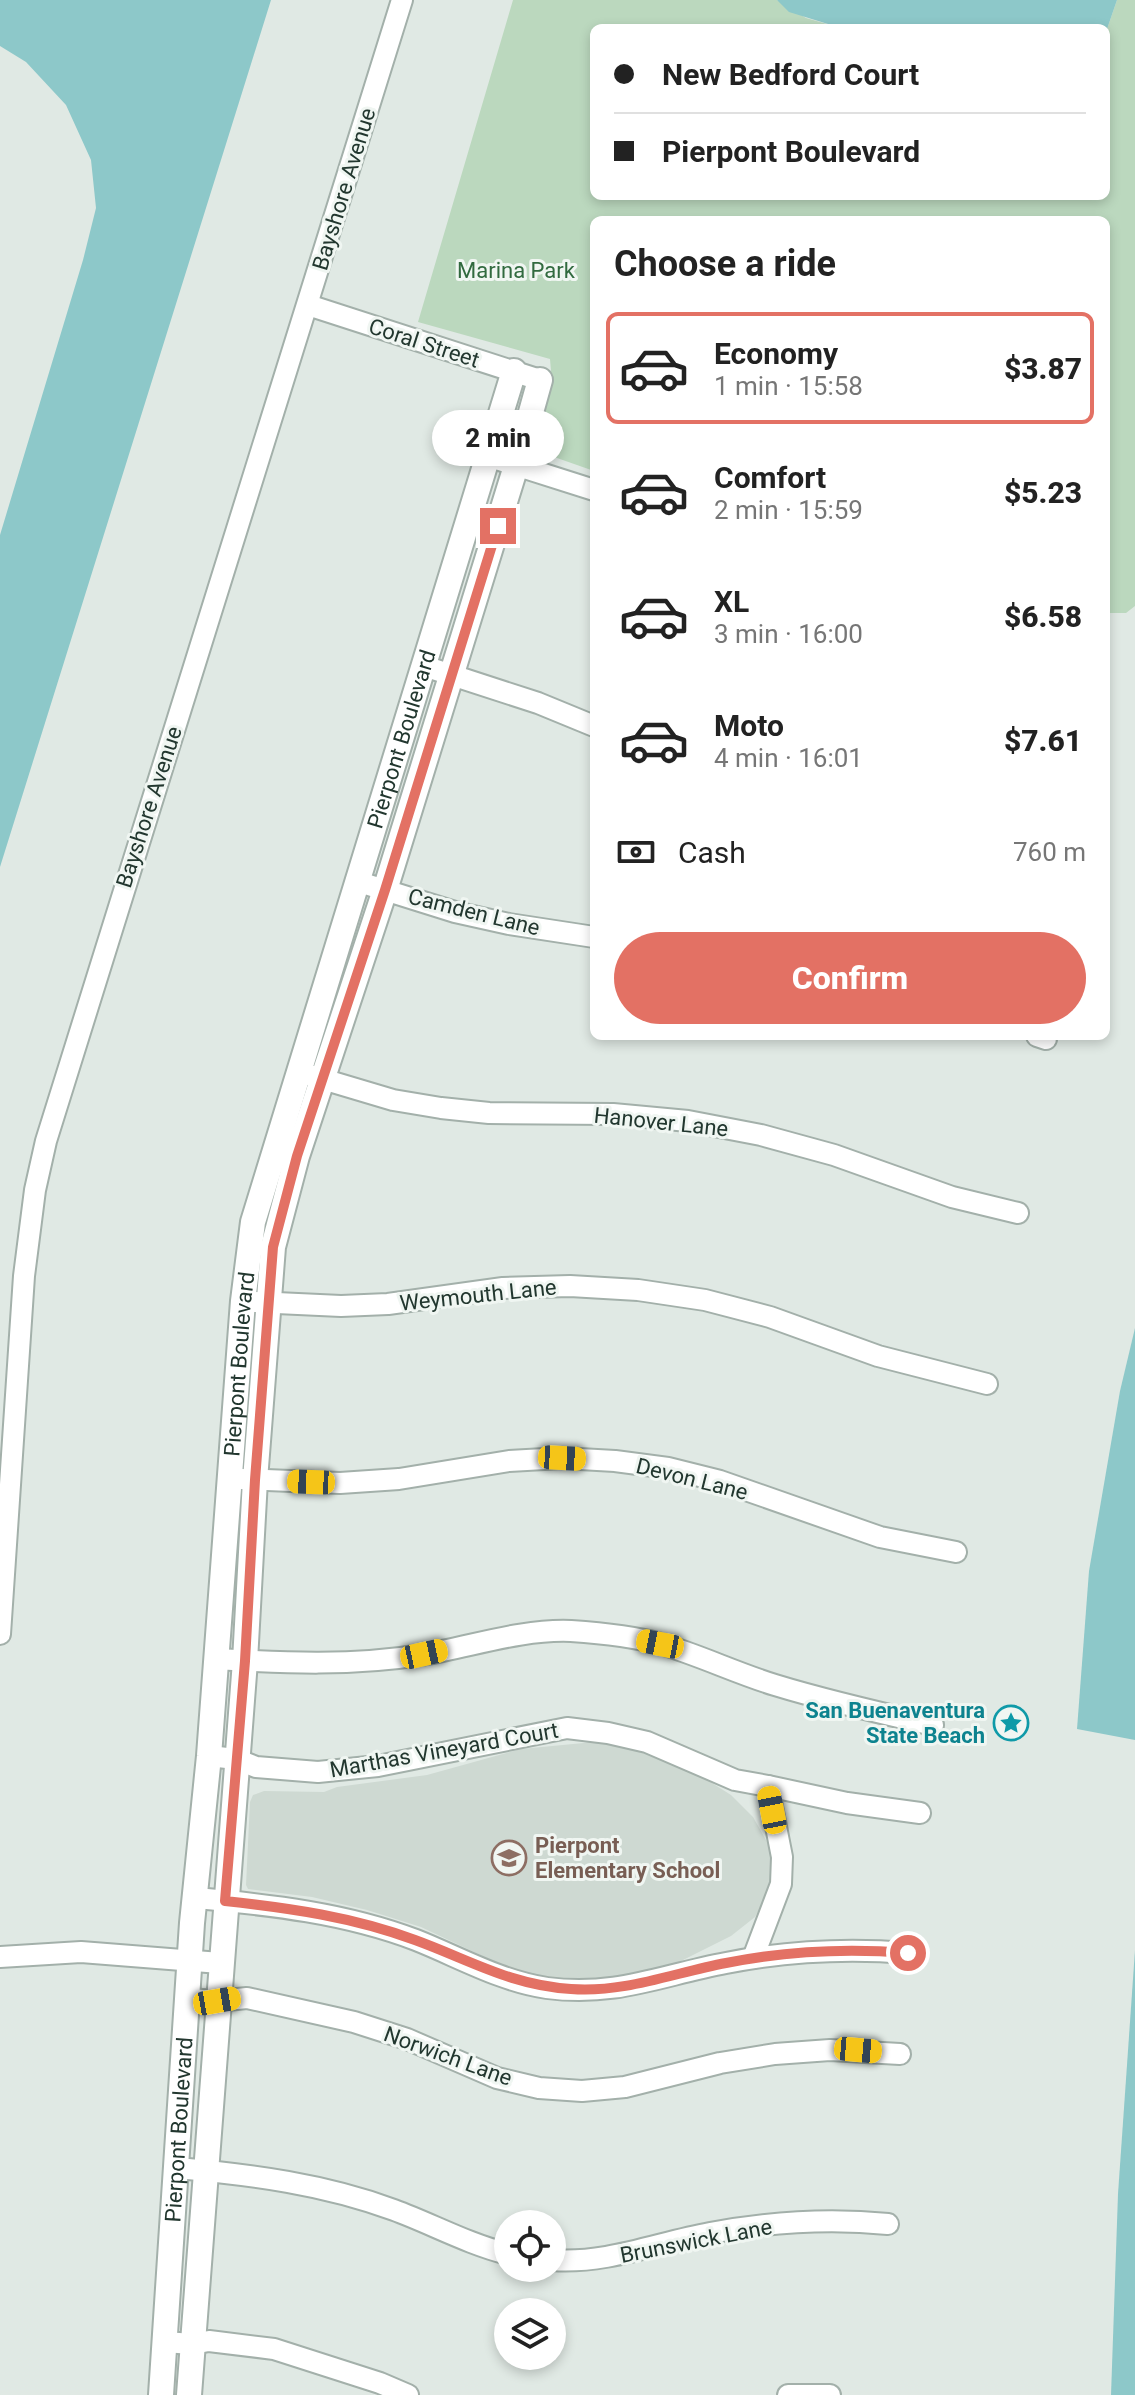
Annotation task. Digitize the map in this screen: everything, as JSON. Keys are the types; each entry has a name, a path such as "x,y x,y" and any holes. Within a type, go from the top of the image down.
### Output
{"street":[{"name":"Bayshore Avenue","path":"0,1634 24,1276 35,1190 46,1141 59,1091 402,0"},
{"name":"Coral Street","path":"308,305 540,380"},
{"name":"Pierpont Boulevard","path":"161,2395 191,1960 243,1301 253,1222 514,371"},
{"name":"Pierpont Boulevard","path":"189,2395 273,1247 281,1210 321,1079 385,890 540,380"},
{"path":"490,457 590,489"},
{"path":"424,666 538,703 590,724"},
{"name":"Camden Lane","path":"356,881 455,912 590,936"},
{"name":"Hanover Lane","path":"297,1071 393,1100 441,1108 489,1113 613,1114 688,1121 761,1135 834,1155 952,1197 1018,1213"},
{"name":"Weymouth Lane","path":"243,1301 341,1306 388,1304 503,1288 557,1286 638,1290 705,1300 770,1317 878,1356 987,1384"},
{"name":"Devon Lane","path":"229,1478 340,1483 399,1479 509,1461 562,1458 615,1461 668,1468 720,1481 880,1537 956,1552"},
{"path":"216,1659 321,1664 372,1661 424,1654 520,1634 567,1631 614,1634 660,1644 773,1684 844,1705 933,1725"},
{"name":"Marthas Vineyard Court","path":"209,1756 236,1759 256,1767 318,1772 406,1761 567,1728 647,1742 735,1780 847,1803 920,1813"},
{"path":"753,1958 781,1884 782,1857 768,1786"},
{"path":"196,1898 306,1910 361,1923 415,1940 505,1978 546,1988 587,1991 628,1988 753,1958 835,1950 908,1953"},
{"path":"0,1957 81,1952 220,1963"},
{"name":"Norwich Lane","path":"188,1999 217,2001 247,1998 354,2022 407,2039 497,2078 539,2088 582,2091 625,2087 720,2063 775,2054 830,2050 900,2054"},
{"path":"178,2168 287,2180 341,2193 394,2210 494,2250"},
{"name":"Brunswick Lane","path":"566,2260 612,2258 707,2234 762,2225 847,2220 888,2224"},
{"path":"165,2342 192,2344 209,2341 274,2349 408,2395"},
{"path":"788,2395 830,2395"}],"shaded area":[{"name":"Pierpont Elementary School","path":"594,1742 640,1749 696,1773 731,1795 753,1817 770,1847 772,1869 768,1894 755,1917 731,1936 677,1963 594,1983 552,1980 512,1970 421,1927 367,1910 312,1897 248,1889 246,1885 250,1802 253,1795 264,1791 324,1792 337,1787 427,1775 521,1749"}],"green space":[{"name":"Marina Park","path":"513,0 777,0 806,18 827,24 590,24 590,200 1110,200 1109,24 1117,0 1135,0 1135,606 1126,613 1110,613 1110,216 590,216 590,470 540,452 533,442 552,383 550,359 418,322"}],"water":[{"path":"0,0 271,0 0,867 0,535 96,208 91,160 66,105 26,62 0,46"},
{"path":"777,0 1117,0 1109,24 828,24 789,12"},
{"path":"1135,1328 1135,1740 1077,1729 1089,1571 1120,1391"},
{"path":"1135,1950 1135,2395 1111,2395 1118,2194"}],"place":[{"name":"San Buenaventura State Beach","path":"1011,1723"},
{"name":"Pierpont Elementary School","path":"509,1858"}],"route":[{"path":"498,526 385,890 321,1079 281,1210 273,1247 225,1901 306,1910 361,1923 415,1940 505,1978 546,1988 587,1991 628,1988 723,1963 779,1954 835,1950 908,1953"}]}
